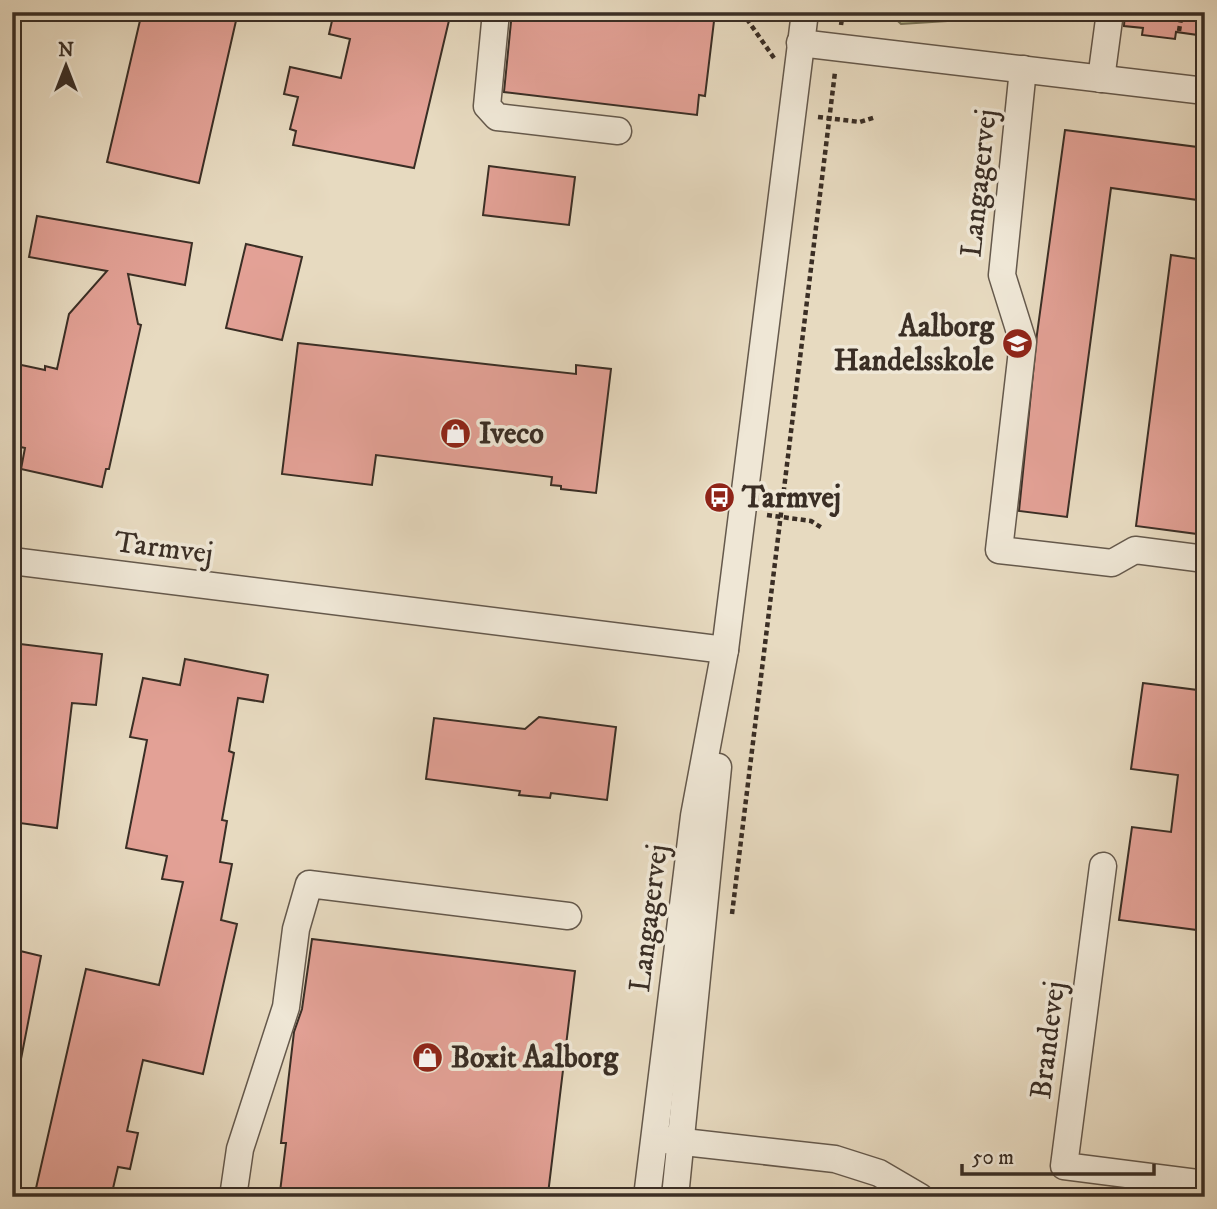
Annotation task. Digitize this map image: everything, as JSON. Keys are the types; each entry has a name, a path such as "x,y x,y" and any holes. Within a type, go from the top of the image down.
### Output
{"street":[{"path":"496,12 487,106 497,117 618,131"},
{"name":"Langagervej","path":"647,1197 694,816 725,650 805,12"},
{"path":"1101,79 1110,12"},
{"path":"800,43 1205,90"},
{"name":"Langagervej","path":"1023,69 1002,275 1023,342 999,550 1112,563 1135,550 1205,559"},
{"name":"Tarmvej","path":"12,561 725,650"},
{"name":"Langagervej","path":"675,1197 715,818 725,650"},
{"name":"Brandevej","path":"1103,866 1064,1166 1205,1184"},
{"path":"233,1197 240,1149 286,1007 296,929 309,884 568,916"},
{"path":"653,1139 835,1159 879,1173 920,1197"}],"path":[{"path":"742,12 776,61 797,71"},
{"path":"732,916 843,12"},
{"path":"1179,31 1182,12"},
{"path":"831,118 860,122 876,117"},
{"path":"762,514 811,521 822,528"}],"green space":[{"path":"888,12 940,12 946,21 901,24"}],"building":[{"path":"142,12 238,12 199,183 107,162"},
{"path":"334,12 451,12 414,168 293,145 296,131 290,129 298,97 284,94 290,67 341,78 350,39 329,34"},
{"path":"512,12 641,12 714,21 705,96 699,95 697,115 504,92"},
{"path":"1125,12 1205,12 1205,36 1176,32 1175,39 1142,35 1143,28 1124,26"},
{"path":"1065,130 1205,148 1205,201 1111,188 1067,517 1019,511 1037,334"},
{"path":"489,166 575,177 569,225 483,215"},
{"path":"37,216 192,243 185,285 128,274 138,324 141,325 109,469 106,469 102,487 21,469 25,448 12,445 12,363 45,370 45,366 57,369 69,314 107,271 29,257"},
{"path":"246,244 302,257 282,340 226,328"},
{"path":"1171,255 1205,260 1205,535 1136,526"},
{"path":"298,343 576,374 576,365 611,369 596,493 561,489 561,486 551,485 552,477 376,455 372,485 282,474"},
{"path":"12,643 102,654 96,705 72,703 57,828 12,822 21,724 12,723"},
{"path":"185,659 268,675 263,702 238,698 229,751 234,753 222,820 227,821 220,862 232,864 221,920 237,924 203,1074 143,1060 127,1131 138,1133 130,1169 118,1167 111,1197 34,1197 86,969 159,985 183,882 162,879 167,856 126,848 147,740 130,737 143,678 180,685"},
{"path":"1143,683 1205,691 1205,931 1119,920 1132,827 1171,832 1178,775 1131,769"},
{"path":"539,717 616,727 607,800 551,793 550,798 519,795 520,791 426,779 434,718 525,729"},
{"name":"Boxit Aalborg","path":"312,939 575,971 548,1194 545,1197 317,1197 280,1192 286,1143 281,1143 294,1032 302,1009"},
{"path":"12,949 41,956 21,1059 12,1058"}],"place":[{"name":"Aalborg Handelsskole","path":"1017,343"},
{"name":"Iveco","path":"456,433"},
{"name":"Tarmvej","path":"719,497"},
{"name":"Boxit Aalborg","path":"428,1057"}]}
